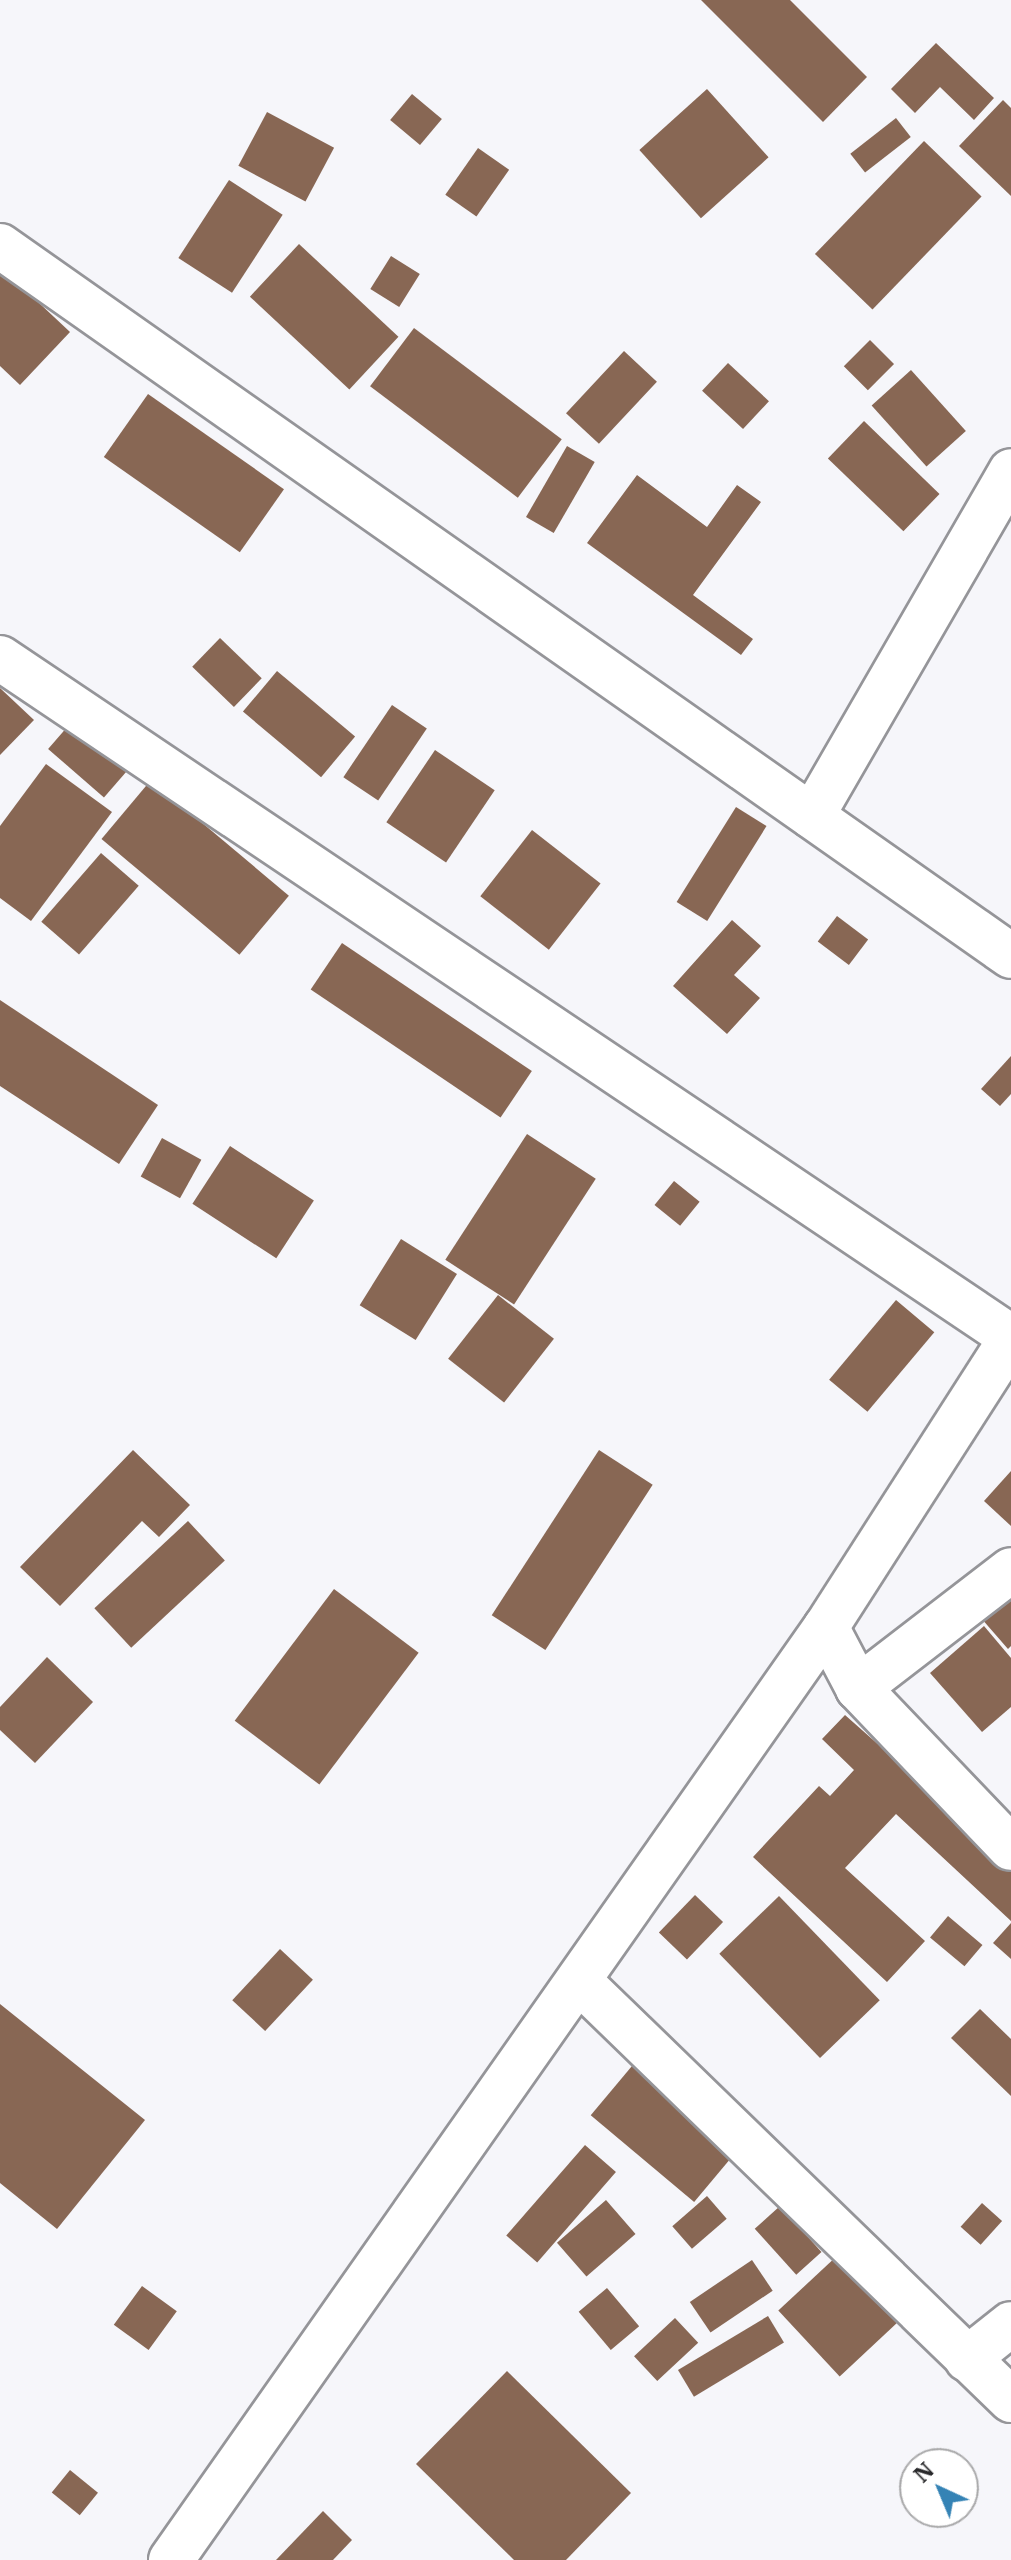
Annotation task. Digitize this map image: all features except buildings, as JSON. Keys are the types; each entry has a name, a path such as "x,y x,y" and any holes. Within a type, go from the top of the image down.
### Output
{"street":[{"path":"0,246 1011,956"},
{"path":"812,816 1011,471"},
{"path":"0,658 1011,1338 826,1627 581,1983 171,2560"},
{"path":"858,1688 1011,1570"},
{"path":"826,1627 858,1688 1011,1848"},
{"path":"581,1983 1011,2400"},
{"path":"967,2359 1011,2324"}]}
